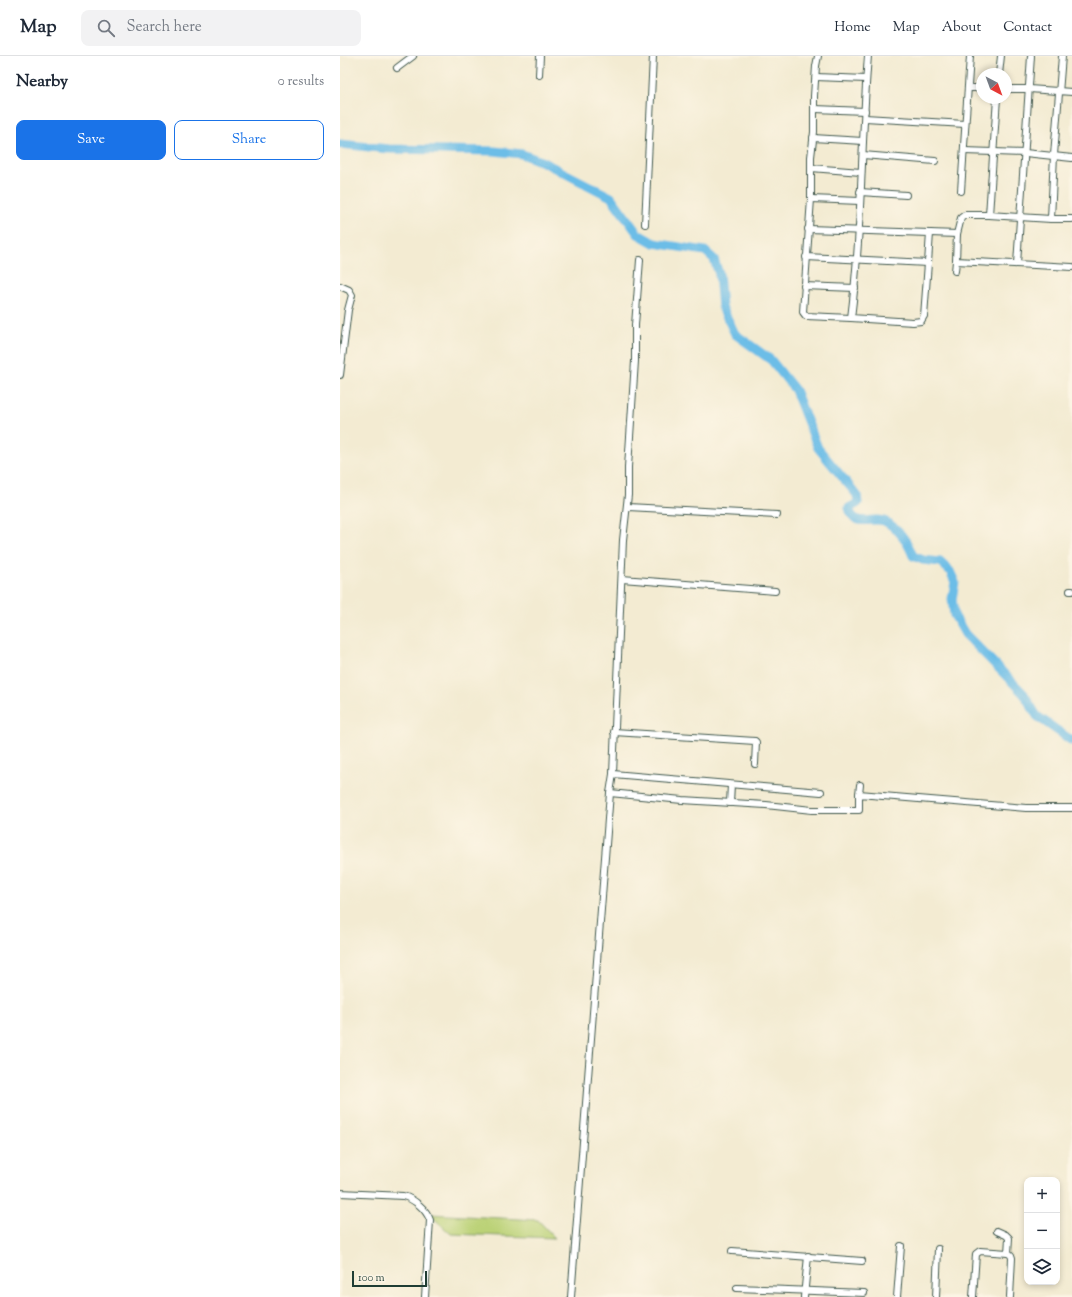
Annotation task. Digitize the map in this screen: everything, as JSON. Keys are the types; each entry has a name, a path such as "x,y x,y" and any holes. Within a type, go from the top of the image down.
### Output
{"street":[{"path":"397,68 413,56"},
{"path":"539,75 540,56"},
{"path":"645,224 653,56"},
{"path":"818,56 814,101 815,109 804,286 804,315 913,322 921,321 924,316 930,233"},
{"path":"851,318 855,288 868,56"},
{"path":"961,191 970,56"},
{"path":"1000,68 1001,56"},
{"path":"1017,264 1031,56"},
{"path":"1051,218 1054,155 1062,56"},
{"path":"816,77 866,79"},
{"path":"968,88 976,88"},
{"path":"1012,89 1072,92"},
{"path":"989,215 997,104"},
{"path":"815,109 865,111"},
{"path":"865,118 965,124"},
{"path":"813,138 863,141"},
{"path":"964,151 1025,153 1072,158"},
{"path":"863,155 935,162"},
{"path":"811,168 861,172"},
{"path":"860,192 906,195"},
{"path":"810,199 860,201"},
{"path":"955,272 957,234 960,218 963,216 989,215 1072,219"},
{"path":"808,229 957,234"},
{"path":"806,257 928,263"},
{"path":"572,1297 610,793 613,774 624,532 628,507 628,467 635,362 634,325 640,260"},
{"path":"956,261 1072,267"},
{"path":"340,286 349,290 352,296 348,310 340,375"},
{"path":"804,286 855,288"},
{"path":"628,507 777,515"},
{"path":"622,579 775,591"},
{"path":"614,732 755,740 755,764"},
{"path":"613,774 821,792"},
{"path":"730,803 732,785"},
{"path":"610,793 812,810 859,810 860,785"},
{"path":"860,794 918,798 976,805 1072,808"},
{"path":"340,1193 403,1196 411,1199 425,1211 430,1220 425,1297"},
{"path":"996,1231 1006,1234 1009,1238 1008,1253 1012,1258 1010,1297"},
{"path":"897,1297 900,1246"},
{"path":"936,1297 938,1249"},
{"path":"732,1251 862,1261"},
{"path":"973,1297 976,1254 980,1251 1008,1253"},
{"path":"805,1294 808,1256"},
{"path":"737,1288 805,1294 864,1293"}],"green space":[{"path":"429,1214 538,1220 555,1238 451,1234"}],"waterway":[{"path":"340,144 389,149 494,151 522,154 543,162 611,197 638,234 654,243 705,251 714,259 719,274 722,307 735,334 771,360 795,390 818,448 857,495 858,503 849,508 852,515 860,520 881,520 886,522 895,528 908,546 913,556 923,560 940,562 950,571 955,582 952,599 954,615 965,634 1024,694 1037,716 1072,741"}]}
